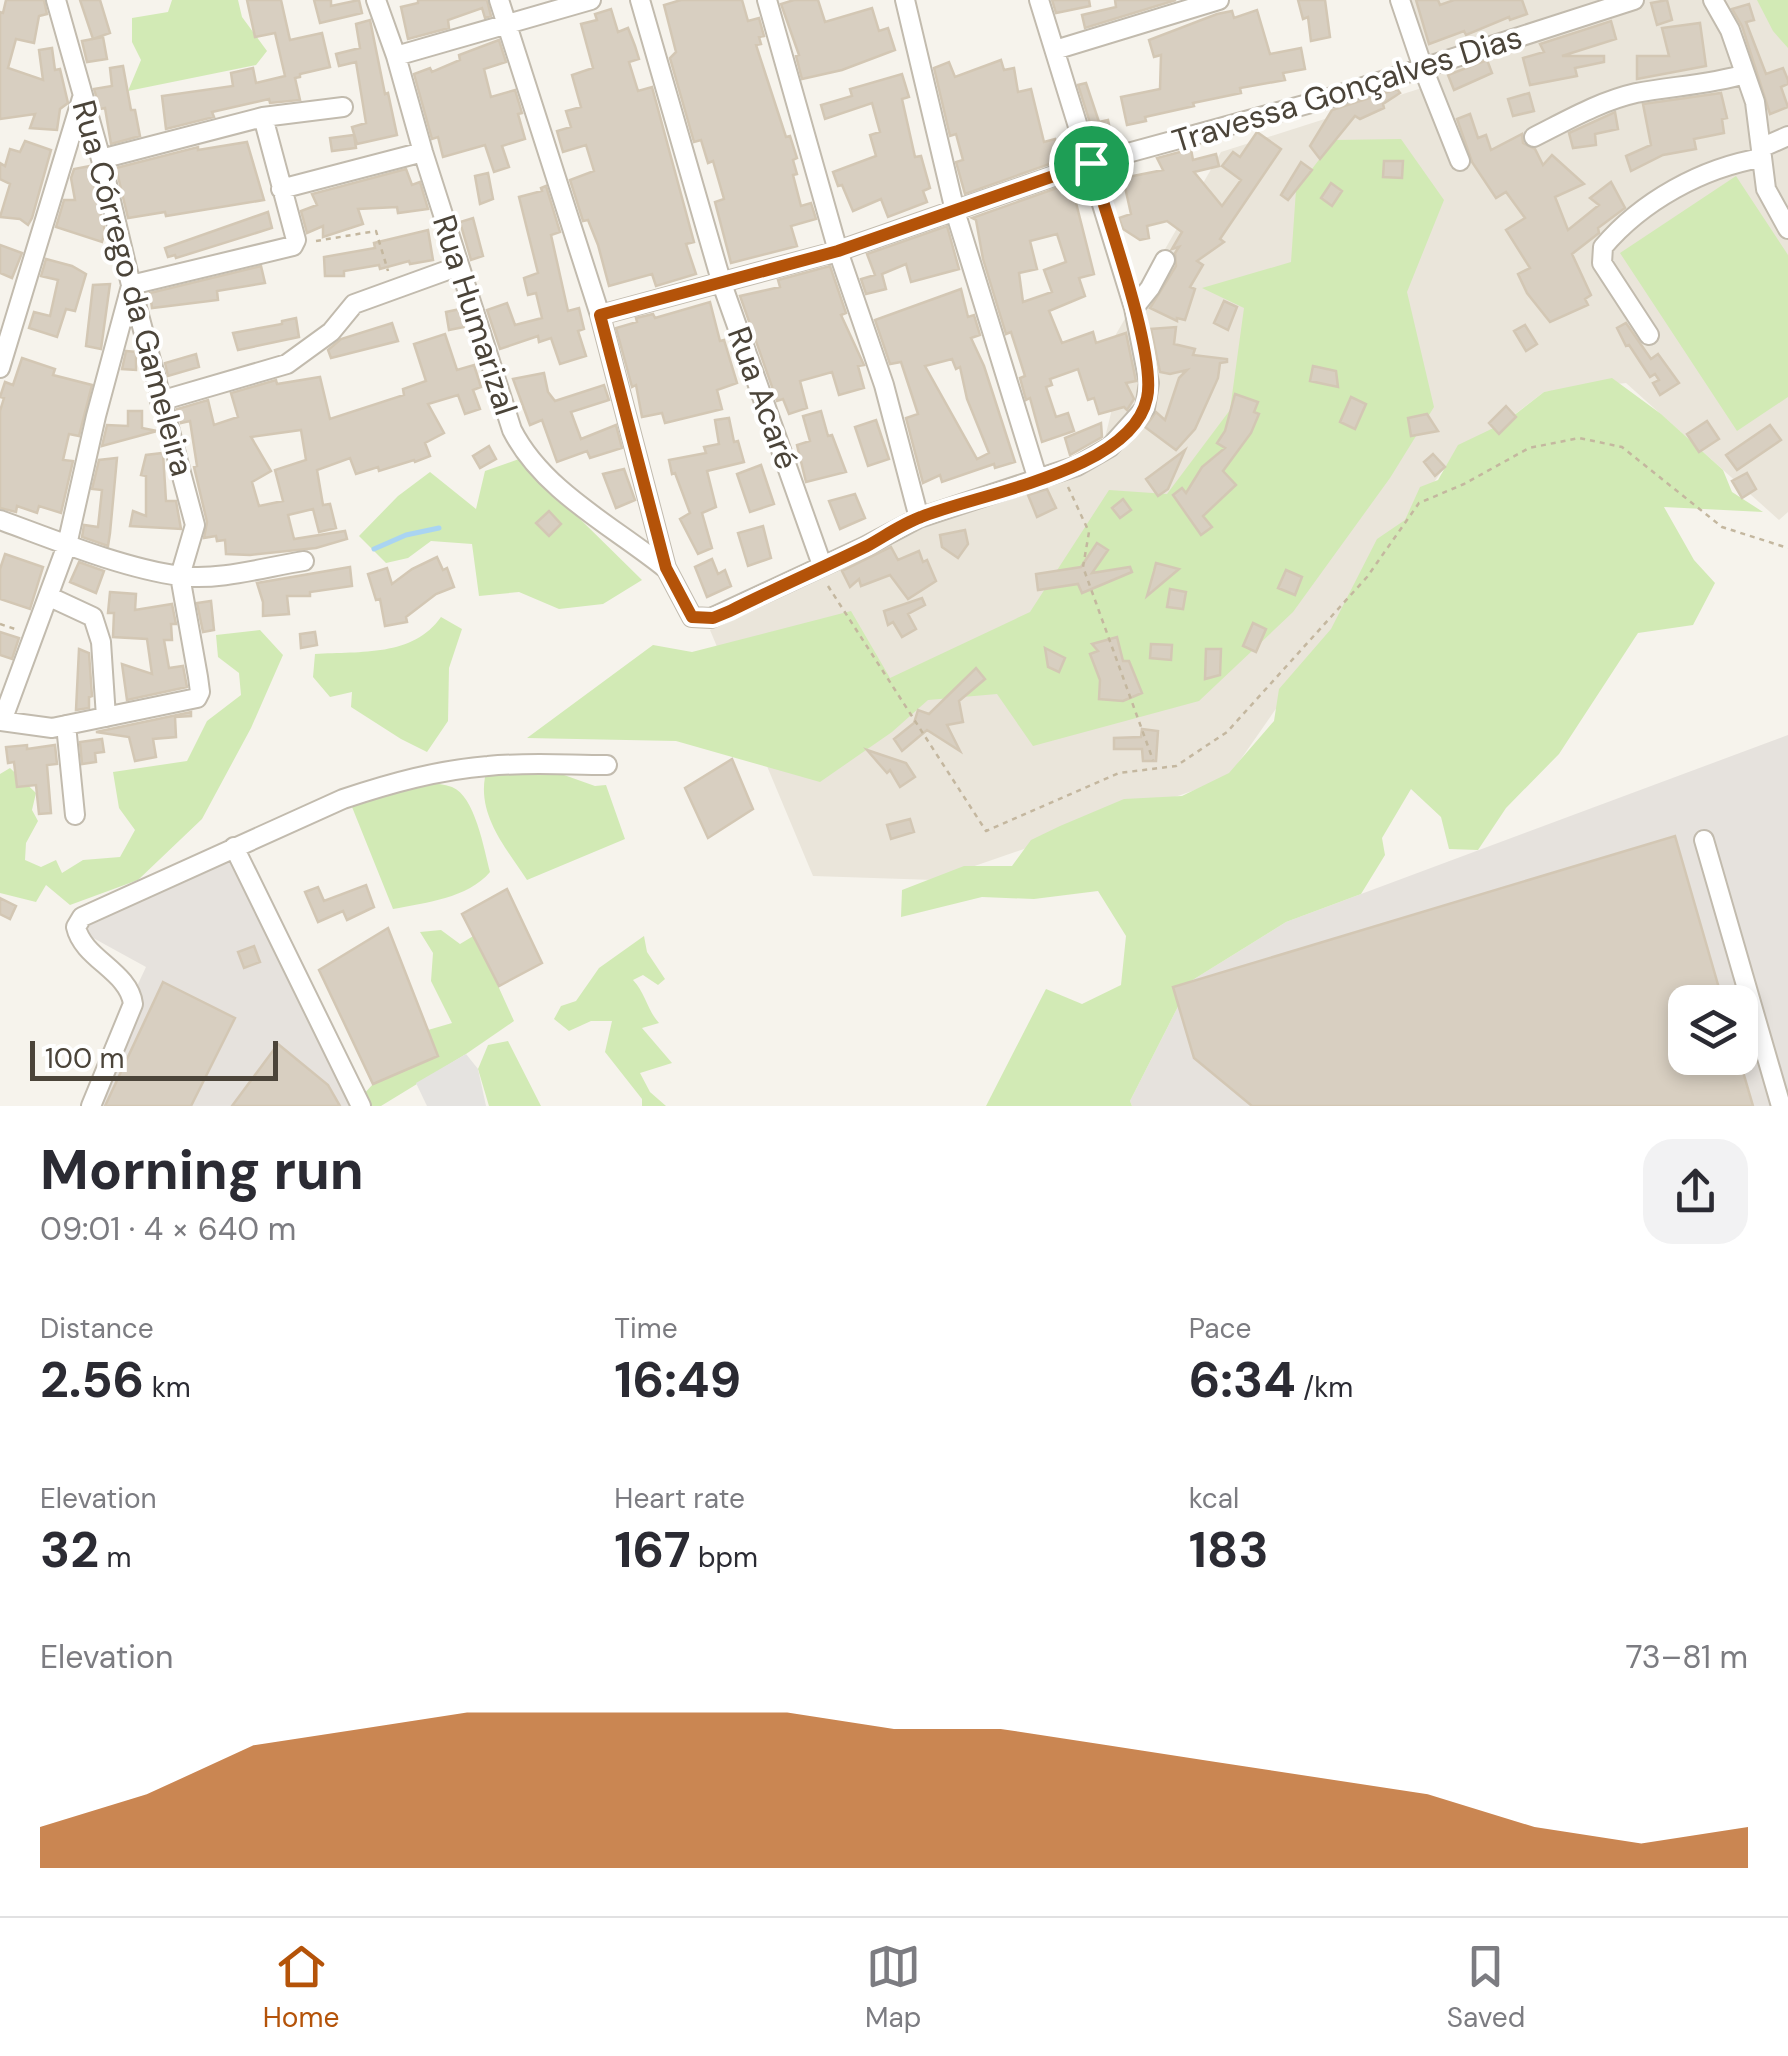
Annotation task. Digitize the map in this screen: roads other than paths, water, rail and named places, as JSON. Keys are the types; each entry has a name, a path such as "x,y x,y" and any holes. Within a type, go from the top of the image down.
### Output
{"street":[{"name":"Rua Córrego da Gameleira","path":"56,0 195,525 180,576"},
{"name":"Rua Humarizal","path":"376,0 520,446 563,492 666,568"},
{"path":"499,0 600,315 666,568 692,617 717,616 919,518 1061,472 1110,447 1145,408 1149,383 1134,308 1040,0"},
{"path":"396,56 591,0"},
{"name":"Rua Acaré","path":"640,0 722,284 820,566"},
{"path":"766,0 838,251 884,385 919,518"},
{"path":"905,0 954,211 1038,480"},
{"path":"1054,50 1219,0"},
{"path":"1400,0 1460,161"},
{"name":"Travessa Gonçalves Dias","path":"600,315 838,251 1091,163 1326,99 1634,0"},
{"path":"1713,0 1730,30 1755,102 1766,189 1788,229"},
{"path":"1534,137 1634,94 1702,86 1745,74"},
{"path":"0,368 82,97"},
{"path":"101,159 263,117 343,107"},
{"path":"180,576 200,694 197,698 66,725 40,728 1,721 67,545 131,286 292,246 296,240 263,117"},
{"path":"1649,335 1602,263 1603,246 1644,212 1698,176 1762,152 1788,136"},
{"path":"281,189 423,152"},
{"path":"1134,308 1165,260"},
{"path":"160,401 288,364 320,340 354,304 459,266"},
{"path":"0,520 67,545 180,576 211,576 304,561"},
{"path":"50,597 92,617 101,642 106,717"},
{"path":"66,725 75,814"},
{"path":"91,1106 134,1004 130,990 80,939 76,932 82,917 343,799 424,775 492,765 607,765"},
{"path":"1704,840 1781,1106"},
{"path":"234,847 362,1106"}],"waterway":[{"path":"374,549 406,535 439,528"}]}
